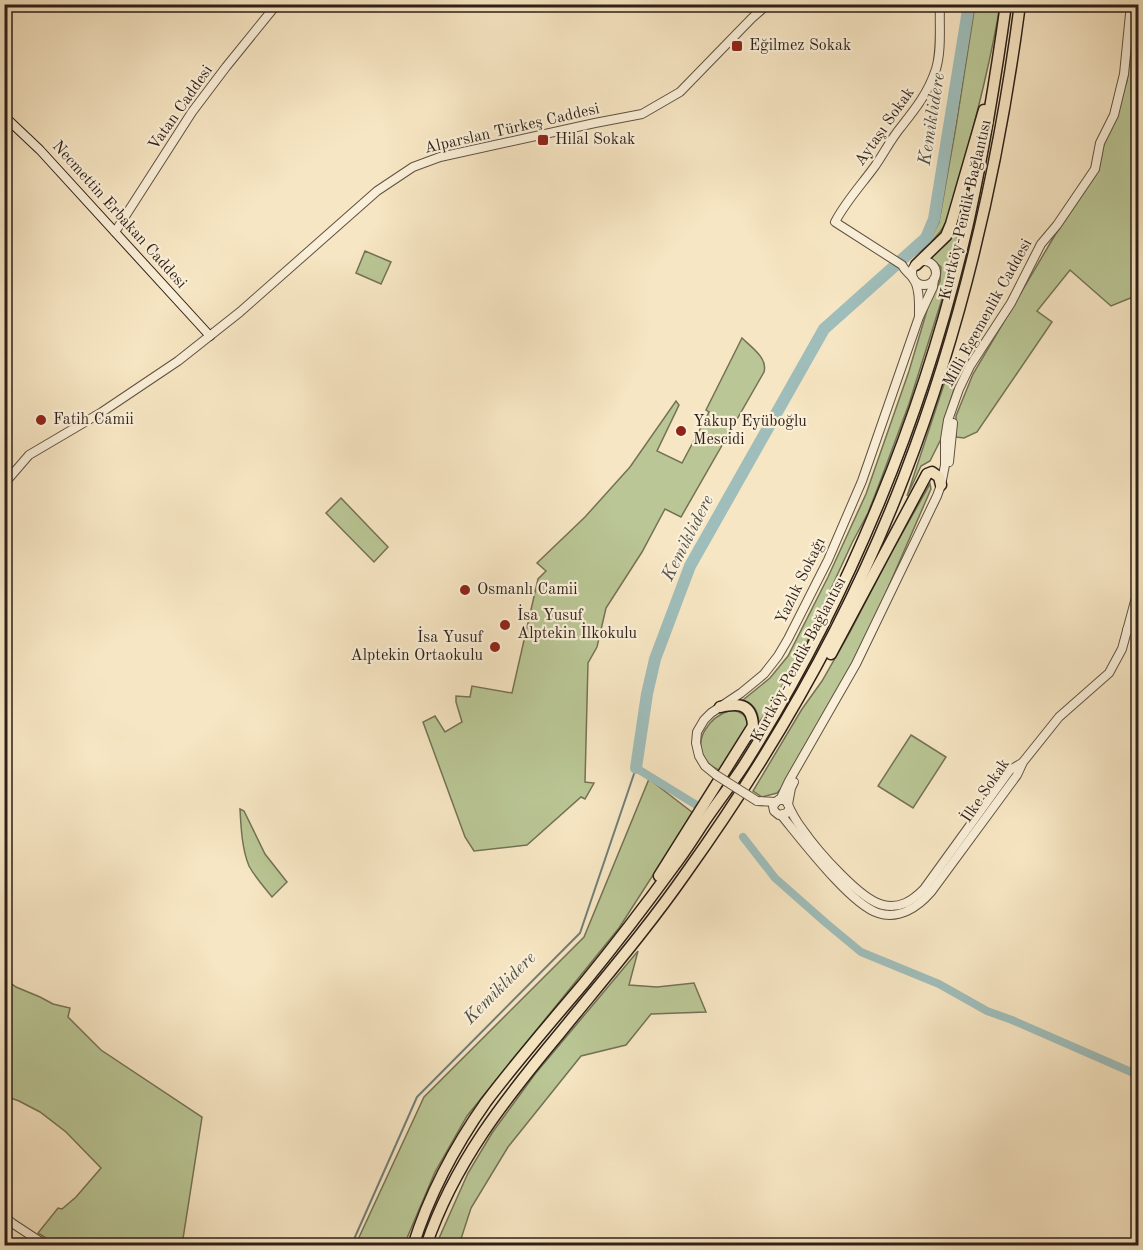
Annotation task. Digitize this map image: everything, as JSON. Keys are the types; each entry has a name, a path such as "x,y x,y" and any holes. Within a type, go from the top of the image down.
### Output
{"highway":[{"name":"Kurtköy-Pendik Bağlantısı","path":"413,1245 436,1188 485,1104 624,933 676,865 744,764 810,650 892,472 933,350 968,221 995,82 1006,4"},
{"name":"Kurtköy-Pendik Bağlantısı","path":"426,1245 453,1182 495,1113 531,1066 632,945 684,876 752,778 825,650 851,598 904,477 950,343 977,242 1007,90 1020,4"},
{"path":"916,266 946,236 980,123 995,82"},
{"path":"779,731 815,680 840,638 927,474 932,472 939,477 941,485"},
{"path":"624,933 753,726 753,716 742,706 733,704 720,706"}],"main road":[{"name":"Necmettin Erbakan Caddesi","path":"4,116 40,150 210,336"}],"street":[{"name":"Vatan Caddesi","path":"115,232 192,112 277,4"},
{"name":"Alparslan Türkeş Caddesi","path":"4,484 29,455 102,412 178,361 240,312 377,190 413,167 440,157 642,114 680,92 768,4"},
{"name":"Aytaşı Sokak","path":"902,265 835,222 925,94 939,54 940,4"},
{"name":"Milli Egemenlik Caddesi","path":"880,618 938,506 947,480 945,439 948,420 970,366 1011,303 1041,244 1057,225 1095,169 1100,144 1114,115 1124,74 1131,4"},
{"path":"922,262 929,263 936,272 934,279 929,284 922,285 905,271 902,265 909,267 922,262"},
{"name":"Yazlık Sokağı","path":"916,266 913,271 919,317"},
{"name":"Yazlık Sokağı","path":"781,805 757,801 705,766 699,756 696,743 697,732 711,713 764,674 778,656 793,629 828,560 862,481 934,279"},
{"name":"Milli Egemenlik Caddesi","path":"782,816 787,813 781,805 840,701 926,521 941,485 947,463"},
{"name":"İlke Sokak","path":"782,816 841,885 860,903 881,914 906,912 916,906 931,892 951,857 1010,770 1023,762 1059,717 1109,673 1122,649 1138,590"},
{"path":"1127,630 1138,631"},
{"name":"İlke Sokak","path":"781,805 845,879 874,903 884,906 904,904 915,898 951,857"},
{"path":"4,1216 47,1245"}],"green space":[{"path":"975,5 1000,5 957,192 940,232 926,247 909,259 930,240 939,222"},
{"path":"1136,5 1138,5 1138,295 1111,306 1070,270 1037,311 1052,322 977,432 964,438 956,437 956,416 973,374 1055,235 1095,176 1127,81"},
{"path":"972,173 947,283 909,404 868,513 811,634 759,723 755,708 743,700 770,678 788,656 866,494 909,371 928,307 940,281 941,267 931,258 954,234"},
{"path":"365,251 391,262 381,284 356,273"},
{"path":"742,338 761,357 765,367 764,372 681,517 665,509 642,552 606,608 597,647 588,663 585,782 594,783 585,799 581,797 527,845 474,851 465,837 423,722 435,716 445,732 462,722 456,696 470,697 472,686 512,693 538,579 546,571 537,563 585,517 630,467 676,401 679,405 657,451 682,463 709,412 706,410"},
{"path":"952,360 962,365 948,408 944,433 930,461 921,466 907,496"},
{"path":"930,484 931,489 858,657 787,782 777,793 762,797 753,791 802,709 822,681"},
{"path":"341,498 388,547 374,562 326,513"},
{"path":"731,710 743,714 748,725 720,771 708,763 703,755 702,738 709,724"},
{"path":"911,735 946,757 913,808 878,786"},
{"path":"649,779 693,813 619,928 467,1116 435,1172 404,1245 355,1246 424,1097 584,937"},
{"path":"240,809 244,811 265,854 287,882 272,897 249,866 243,846"},
{"path":"638,951 629,985 657,987 694,983 706,1012 651,1014 626,1045 581,1056 508,1147 471,1208 459,1245 436,1245 468,1173 492,1133 535,1074"},
{"path":"4,978 16,987 53,1004 70,1008 68,1017 101,1050 202,1117 182,1245 57,1245 38,1233 58,1208 62,1209 76,1197 101,1168 66,1132 40,1112 5,1096"}],"waterway":[{"name":"Kemiklidere","path":"636,768 647,694 655,659 690,566 824,329 926,238 934,219 969,4"},
{"name":"Kemiklidere","path":"351,1246 417,1097 580,933 636,768"},
{"path":"636,768 698,806"},
{"path":"743,837 775,878 861,952 939,984 987,1011 1138,1075"}],"place":[{"name":"Eğilmez Sokak","path":"737,46"},
{"name":"Hilal Sokak","path":"543,140"},
{"name":"Fatih Camii","path":"41,420"},
{"name":"Yakup Eyüboğlu Mescidi","path":"681,431"},
{"name":"Osmanlı Camii","path":"465,590"},
{"name":"İsa Yusuf Alptekin İlkokulu","path":"505,625"},
{"name":"İsa Yusuf Alptekin Ortaokulu","path":"495,647"}]}
